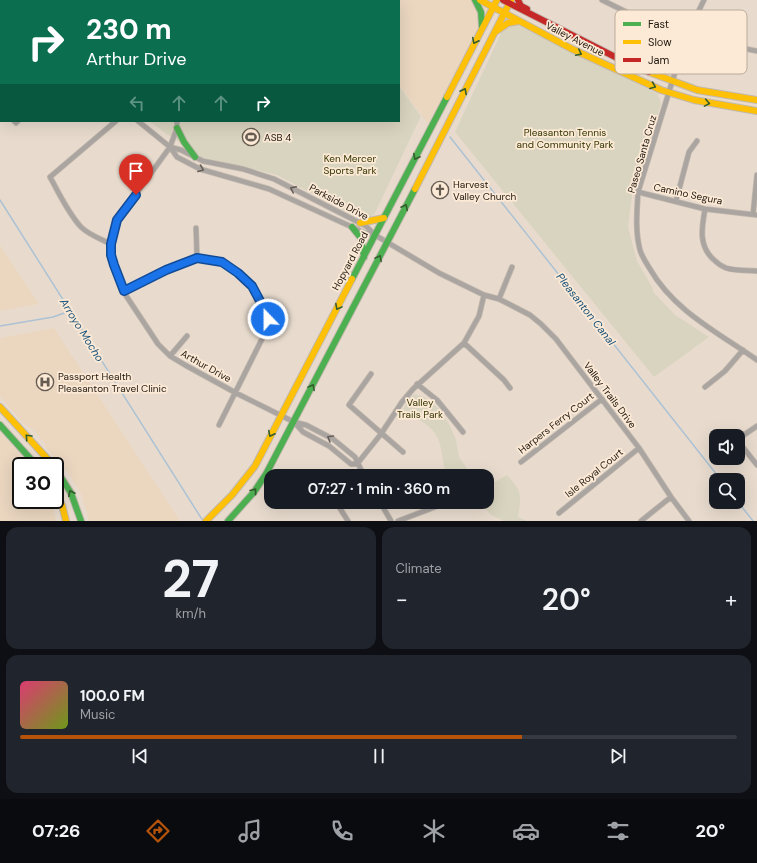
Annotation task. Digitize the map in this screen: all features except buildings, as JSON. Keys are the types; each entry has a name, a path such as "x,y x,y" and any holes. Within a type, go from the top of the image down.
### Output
{"main road":[{"path":"475,0 481,12 482,29"},
{"name":"Valley Avenue","path":"480,0 519,22 615,70"},
{"name":"Hopyard Road","path":"206,521 233,496 255,466 497,0"},
{"name":"Valley Avenue","path":"503,0 510,2 533,16 615,57"},
{"path":"518,0 521,6 530,10 533,16"},
{"path":"228,521 246,502 266,474 388,242 510,2"},
{"path":"494,33 508,23 519,22"},
{"name":"Valley Avenue","path":"624,74 694,100 757,111"},
{"name":"Valley Avenue","path":"653,74 697,90 757,100"},
{"path":"177,124 184,142 195,157"},
{"path":"360,223 384,218"},
{"path":"352,227 360,238 364,257"},
{"path":"0,407 45,457"},
{"path":"0,425 29,457"},
{"path":"64,481 72,492 81,521"},
{"path":"63,509 66,521"}],"street":[{"path":"602,0 622,10"},
{"name":"Paseo Santa Cruz","path":"699,10 704,0"},
{"path":"747,49 757,51"},
{"name":"Paseo Santa Cruz","path":"675,74 638,192 636,218 641,252 658,283 683,309 757,360"},
{"path":"111,244 92,235 82,227 71,213 50,177 115,122"},
{"name":"Parkside Drive","path":"139,122 170,147 177,157 200,169 269,188 365,233 375,235"},
{"name":"Arthur Drive","path":"177,124 170,147 117,220 111,244 111,255 114,265 124,291 158,344 170,356 236,393 281,415"},
{"path":"676,201 689,152 697,141"},
{"name":"Parkside Drive","path":"170,147 181,150 203,161 243,169 275,180 366,226 375,235"},
{"path":"755,215 757,175"},
{"name":"Camino Segura","path":"638,192 705,209 755,215"},
{"path":"705,209 701,236 708,254 725,268 757,271"},
{"path":"196,228 197,258"},
{"name":"Valley Trails Drive","path":"375,235 439,272 484,295 499,299 530,315 541,324 556,339 639,448 671,498 689,521"},
{"path":"124,291 166,270 197,258 222,262 238,273 252,286 268,319 262,339 219,425"},
{"path":"499,299 512,267"},
{"path":"357,464 417,384 464,343 479,316 484,295"},
{"path":"170,356 187,336"},
{"path":"464,343 504,380 510,388"},
{"path":"705,387 725,371 743,350"},
{"path":"371,374 349,406 403,452"},
{"path":"417,384 437,400 463,432"},
{"name":"Harpers Ferry Court","path":"521,462 602,399"},
{"path":"281,415 294,422 306,425 333,439 355,458 360,469"},
{"path":"294,422 303,432 329,446 350,464 357,464"},
{"path":"745,435 757,426"},
{"name":"Isle Royal Court","path":"559,513 639,448"},
{"path":"745,449 757,465"},
{"path":"641,521 671,498"},
{"path":"340,509 348,521"},
{"path":"384,509 391,521"},
{"path":"398,521 430,509"}],"shaded area":[{"path":"400,0 473,0 490,8 428,124 400,86"},
{"path":"0,245 2,248 39,304 0,311"},
{"path":"54,328 180,521 89,521 81,494 64,468 64,457 54,457 46,448 44,442 32,429 25,425 0,397 0,338"},
{"path":"0,432 23,457 12,457 12,509 54,509 56,521 0,521"}],"green space":[{"name":"Pleasanton Tennis and Community Park","path":"507,20 658,94 661,104 632,195 628,227 637,261 654,293 675,315 709,337 654,377 455,132"},
{"name":"Ken Mercer Sports Park","path":"400,87 421,116 374,215 363,220 277,175 202,157 150,122 400,122"},
{"name":"Valley Trails Park","path":"415,394 426,398 438,408 449,424 456,440 459,457 467,469 445,469 440,444 436,434 423,422 402,410 411,396"},
{"path":"507,475 516,486 520,494 518,517 527,521 504,521 491,515 486,509 494,509 494,482"}],"waterway":[{"name":"Pleasanton Canal","path":"450,137 715,473"},
{"name":"Arroyo Mocho","path":"0,200 203,521"},
{"path":"0,326 53,317 70,311"},
{"name":"Pleasanton Canal","path":"744,509 753,521"}],"traffic: fast":[{"path":"475,0 481,12 482,27"},
{"path":"352,279 447,97"},
{"path":"177,128 184,142 195,157"},
{"path":"228,521 254,492 266,474 415,189"},
{"path":"352,227 361,238 364,257"},
{"path":"0,425 29,457"},
{"path":"64,482 71,493 81,521"}],"traffic: slow":[{"path":"480,0 572,49 615,69"},
{"path":"447,97 497,0"},
{"path":"415,189 511,0"},
{"path":"495,32 508,23 519,21"},
{"path":"626,74 661,90 694,100 757,111"},
{"path":"654,74 697,90 757,100"},
{"path":"360,223 384,218"},
{"path":"206,521 232,495 255,466 352,279"},
{"path":"0,407 46,457"},
{"path":"63,509 66,521"}],"traffic: jam":[{"path":"503,0 615,57"},
{"path":"518,0 521,6 527,9"}],"place":[{"name":"ASB 4","path":"251,137"},
{"name":"Harvest Valley Church","path":"440,190"},
{"name":"Passport Health Pleasanton Travel Clinic","path":"45,382"}],"route":[{"path":"136,195 117,220 111,244 111,255 124,291 166,270 197,258 222,262 238,273 252,286 268,319"}]}
